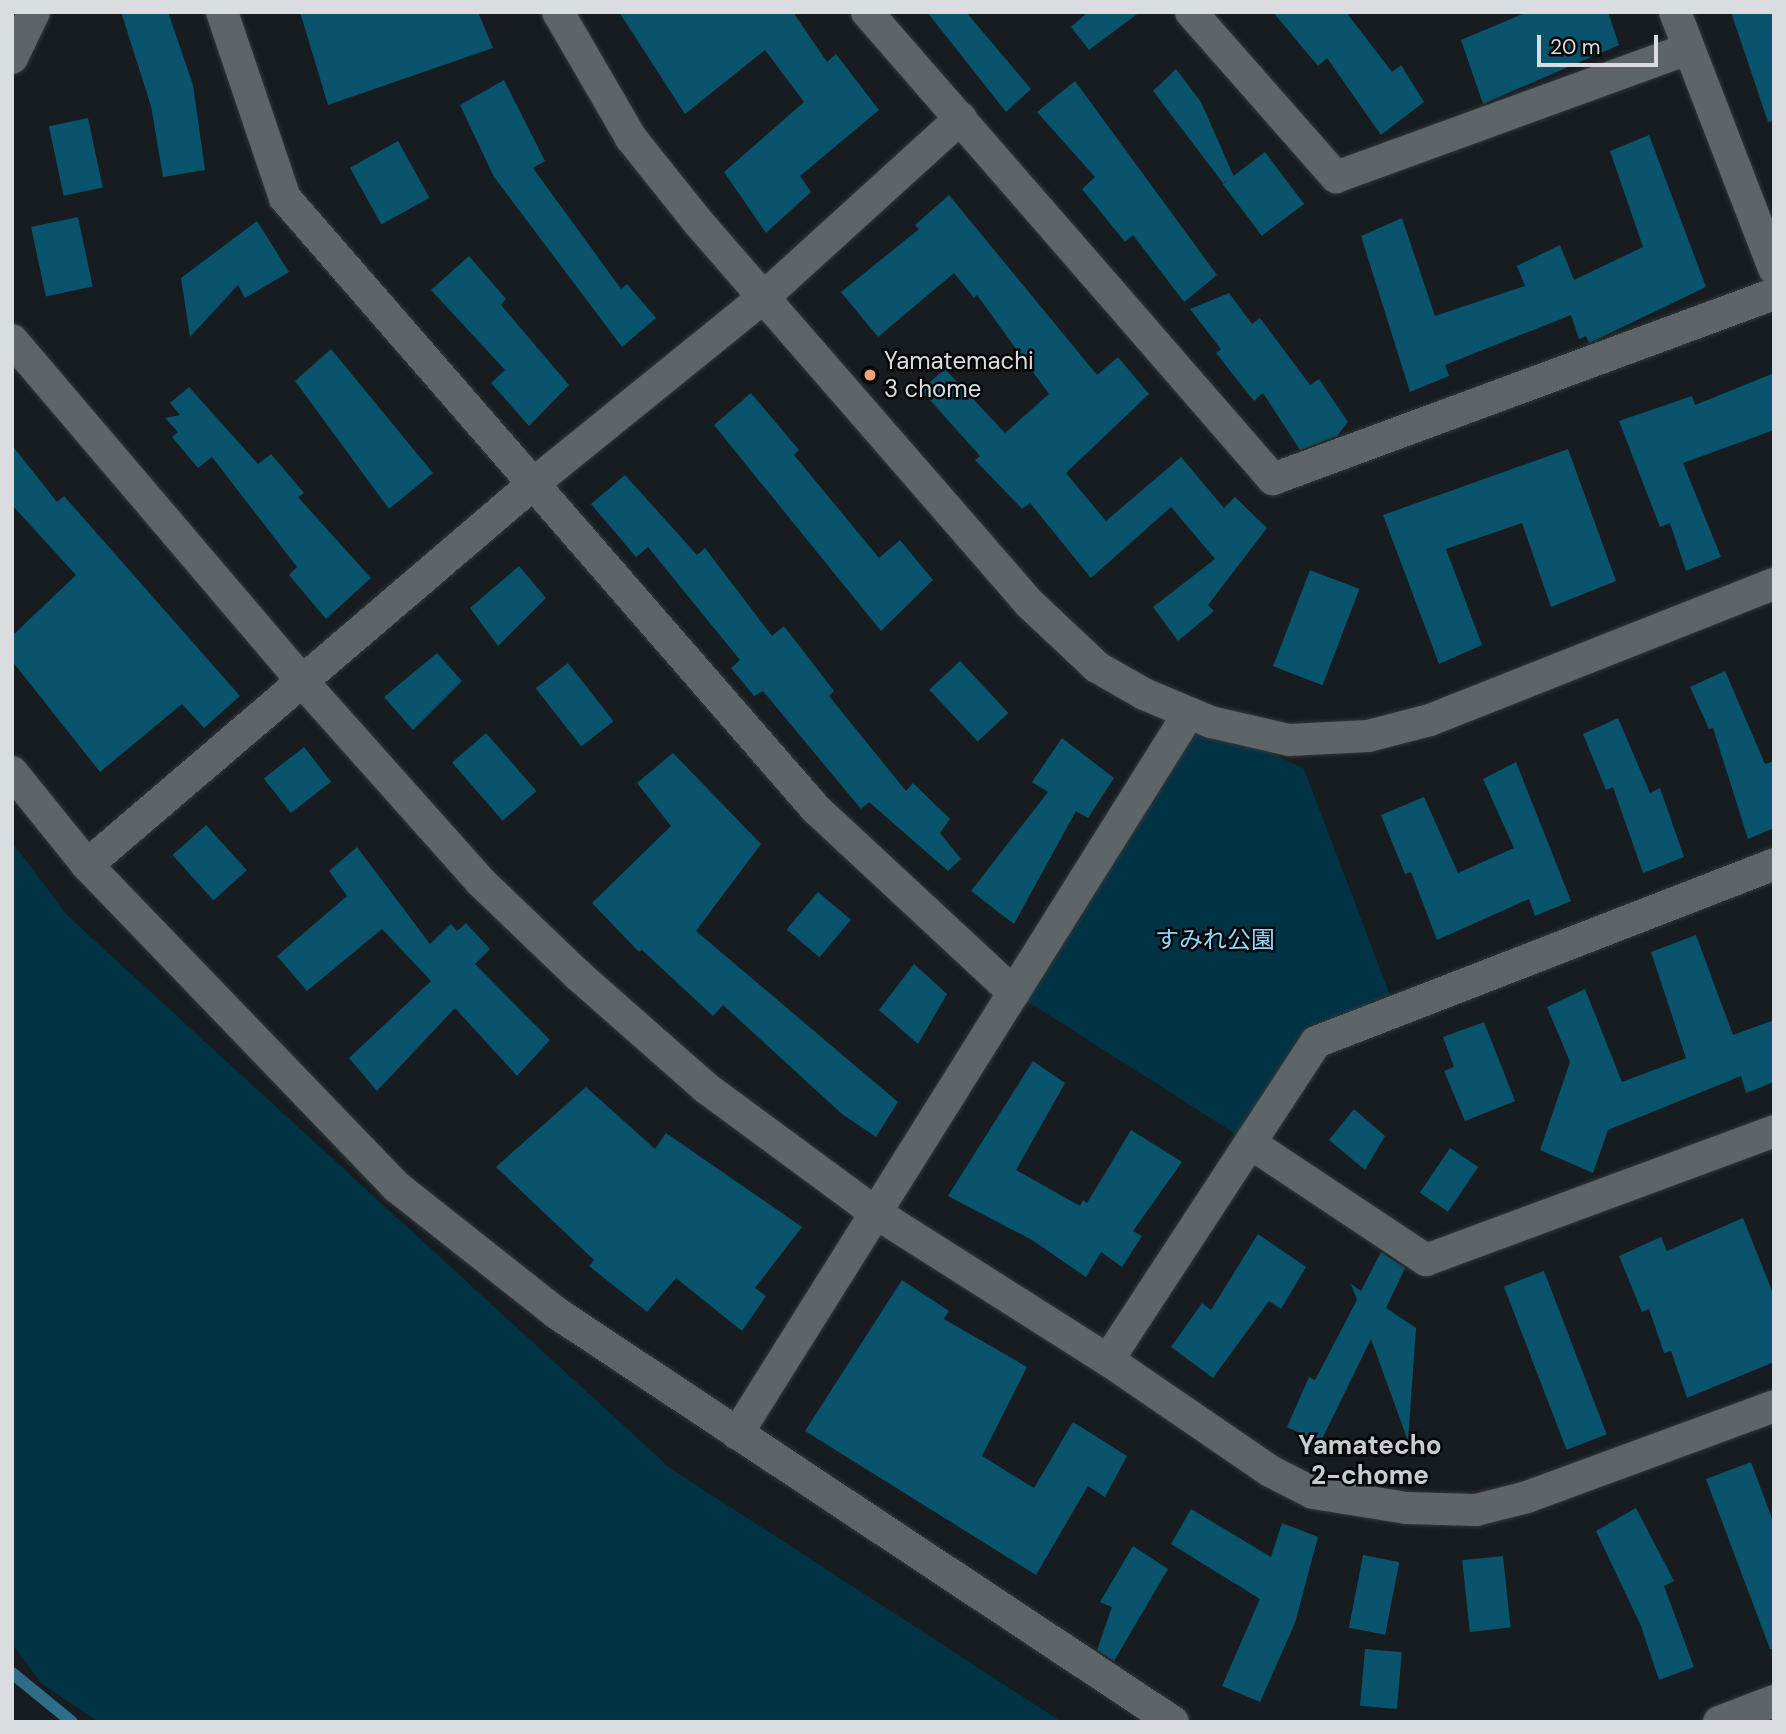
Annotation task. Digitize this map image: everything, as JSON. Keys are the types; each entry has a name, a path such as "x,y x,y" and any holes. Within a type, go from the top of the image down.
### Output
{"street":[{"path":"12,58 34,12"},
{"path":"222,12 285,198 816,809 1014,993"},
{"path":"558,12 631,138 764,297 1030,604 1097,667 1143,694 1189,713 1289,740 1368,736 1430,720 1774,584"},
{"path":"867,12 1273,479 1774,294"},
{"path":"1191,12 1336,177 1688,49"},
{"path":"1675,12 1774,268"},
{"path":"88,865 533,484 764,297 961,118"},
{"path":"12,340 302,681 480,881 578,975 705,1087 876,1213 1108,1360 1270,1471 1313,1493 1408,1508 1476,1510 1527,1497 1774,1406"},
{"path":"737,1434 1189,713"},
{"path":"12,772 88,865 397,1187 558,1314 1173,1722"},
{"path":"1108,1360 1253,1145 1316,1042 1774,864"},
{"path":"1253,1145 1426,1260 1774,1131"},
{"path":"1719,1722 1774,1701"}],"green space":[{"name":"すみれ公園","path":"1189,713 1304,769 1395,1008 1316,1042 1253,1145 1014,993"},
{"path":"12,842 68,916 670,1468 1062,1722 99,1722 42,1684 12,1644"}],"building":[{"path":"121,12 168,12 193,85 205,170 163,177 151,106"},
{"path":"300,12 478,12 493,48 328,105"},
{"path":"619,12 793,12 827,62 836,54 879,110 800,176 811,192 766,233 724,172 804,102 765,50 685,114"},
{"path":"927,12 966,12 1031,89 1006,112"},
{"path":"1088,12 1140,12 1089,50 1071,27"},
{"path":"1273,12 1346,12 1392,72 1401,65 1424,102 1381,135 1327,58 1318,66"},
{"path":"1527,12 1608,12 1619,45 1483,104 1461,40"},
{"path":"1731,12 1774,12 1774,121 1768,122"},
{"path":"1176,69 1201,102 1234,177 1223,183 1153,91"},
{"path":"504,80 545,161 533,168 621,289 627,284 656,318 622,347 494,177 460,105"},
{"path":"1075,81 1217,275 1184,302 1133,235 1125,242 1082,189 1095,177 1037,112"},
{"path":"88,118 103,187 64,196 49,126"},
{"path":"1649,135 1706,287 1589,343 1586,336 1579,339 1571,315 1445,365 1449,376 1410,392 1361,236 1402,218 1435,316 1525,286 1517,266 1560,245 1574,280 1643,247 1610,151"},
{"path":"398,141 430,198 381,225 350,168"},
{"path":"1265,152 1304,204 1262,236 1223,184"},
{"path":"949,195 1097,375 1118,357 1149,394 1066,473 1106,521 1181,457 1224,508 1235,497 1267,528 1208,605 1214,611 1178,641 1153,607 1215,559 1171,507 1091,578 1030,503 1022,509 975,460 980,456 921,390 945,369 1005,433 1049,394 977,295 974,298 954,273 878,337 841,292 919,229 915,225"},
{"path":"78,217 93,286 46,296 31,227"},
{"path":"257,221 289,272 245,298 238,285 190,337 181,278"},
{"path":"469,256 506,299 501,305 569,385 529,426 491,383 505,370 431,290"},
{"path":"1229,293 1252,324 1260,318 1310,385 1319,379 1348,422 1337,436 1300,450 1263,393 1254,401 1216,353 1221,349 1190,309"},
{"path":"331,349 433,473 389,509 295,381"},
{"path":"1774,373 1774,430 1683,463 1721,557 1686,571 1670,523 1660,527 1619,421 1692,396 1695,405"},
{"path":"189,387 258,464 271,454 304,493 298,497 371,578 326,619 289,575 297,567 212,457 198,468 172,437 178,432 165,418 180,415 170,403"},
{"path":"751,393 799,450 794,455 879,558 900,540 933,580 881,631 714,425"},
{"path":"12,445 57,502 64,496 240,696 204,728 182,704 100,772 12,661 12,636 76,575 12,505"},
{"path":"1568,449 1616,581 1551,607 1522,523 1446,549 1482,645 1439,664 1383,515"},
{"path":"625,475 697,555 705,548 772,636 784,626 834,691 829,696 906,791 913,783 950,819 940,833 961,859 948,871 869,802 861,809 763,691 754,696 731,668 740,660 648,547 636,557 591,504"},
{"path":"519,566 546,598 498,646 470,608"},
{"path":"1310,570 1359,589 1323,685 1273,666"},
{"path":"437,653 462,681 413,730 384,697"},
{"path":"960,661 1008,713 978,742 929,690"},
{"path":"568,663 614,721 581,747 536,688"},
{"path":"1725,671 1765,764 1774,761 1774,828 1748,839 1713,728 1709,729 1690,687"},
{"path":"1618,718 1650,793 1660,788 1684,857 1643,873 1613,787 1606,790 1583,734"},
{"path":"486,733 537,791 503,821 452,763"},
{"path":"1062,738 1114,778 1088,818 1076,811 1014,924 971,891 1048,792 1032,782"},
{"path":"304,747 331,782 291,813 264,778"},
{"path":"673,753 761,844 696,931 898,1102 876,1137 842,1114 723,1005 713,1016 642,950 639,952 592,903 671,826 637,783"},
{"path":"1516,762 1571,901 1535,916 1529,899 1437,940 1411,872 1405,874 1381,815 1424,797 1458,873 1514,848 1483,779"},
{"path":"206,825 247,870 213,900 173,855"},
{"path":"357,847 430,944 451,924 457,931 466,923 490,949 475,964 550,1040 517,1076 455,1008 377,1091 349,1058 431,981 382,929 307,991 277,956 347,896 329,871"},
{"path":"818,892 851,920 819,957 787,930"},
{"path":"1696,935 1733,1035 1774,1020 1774,1082 1746,1093 1741,1076 1608,1130 1593,1173 1540,1150 1570,1062 1547,1007 1585,989 1622,1082 1686,1058 1651,952"},
{"path":"914,964 947,994 918,1044 879,1010"},
{"path":"1484,1022 1515,1101 1465,1121 1444,1071 1454,1067 1443,1037"},
{"path":"1033,1061 1065,1083 1016,1170 1080,1206 1083,1200 1087,1203 1131,1130 1182,1162 1133,1231 1142,1236 1122,1267 1101,1252 1086,1277 1032,1240 948,1196"},
{"path":"586,1087 655,1149 666,1133 802,1227 755,1288 766,1296 742,1331 676,1278 647,1312 589,1266 594,1260 496,1167"},
{"path":"1354,1109 1385,1136 1365,1170 1329,1140"},
{"path":"1450,1148 1478,1167 1448,1212 1420,1193"},
{"path":"1743,1218 1774,1296 1774,1362 1687,1398 1671,1351 1664,1353 1649,1309 1642,1312 1619,1256 1661,1237 1667,1251"},
{"path":"1258,1234 1306,1267 1281,1309 1269,1301 1213,1378 1171,1347 1202,1303 1211,1310"},
{"path":"1381,1252 1405,1268 1386,1308 1416,1328 1408,1441 1371,1339 1320,1443 1287,1427 1309,1377 1315,1380 1357,1300 1351,1284 1361,1291"},
{"path":"1544,1271 1607,1434 1567,1450 1504,1286"},
{"path":"902,1280 949,1311 944,1319 1027,1367 982,1456 1034,1488 1073,1422 1127,1456 1105,1497 1088,1486 1036,1575 805,1431"},
{"path":"1751,1462 1774,1524 1774,1649 1770,1649 1706,1479"},
{"path":"1636,1508 1674,1581 1664,1586 1694,1667 1659,1680 1641,1626 1596,1531"},
{"path":"1191,1509 1271,1557 1282,1523 1318,1537 1295,1623 1260,1702 1222,1686 1260,1599 1171,1544"},
{"path":"1133,1546 1168,1569 1114,1661 1097,1650 1112,1607 1100,1602"},
{"path":"1363,1555 1399,1562 1385,1635 1349,1628"},
{"path":"1503,1556 1511,1628 1470,1632 1462,1560"},
{"path":"1365,1649 1402,1652 1397,1709 1360,1706"}],"waterway":[{"path":"12,1673 72,1722"}],"place":[{"name":"Yamatemachi 3 chome","path":"870,375"}],"district":[{"name":"Yamatecho 2-chome","path":"1370,1461"}]}
